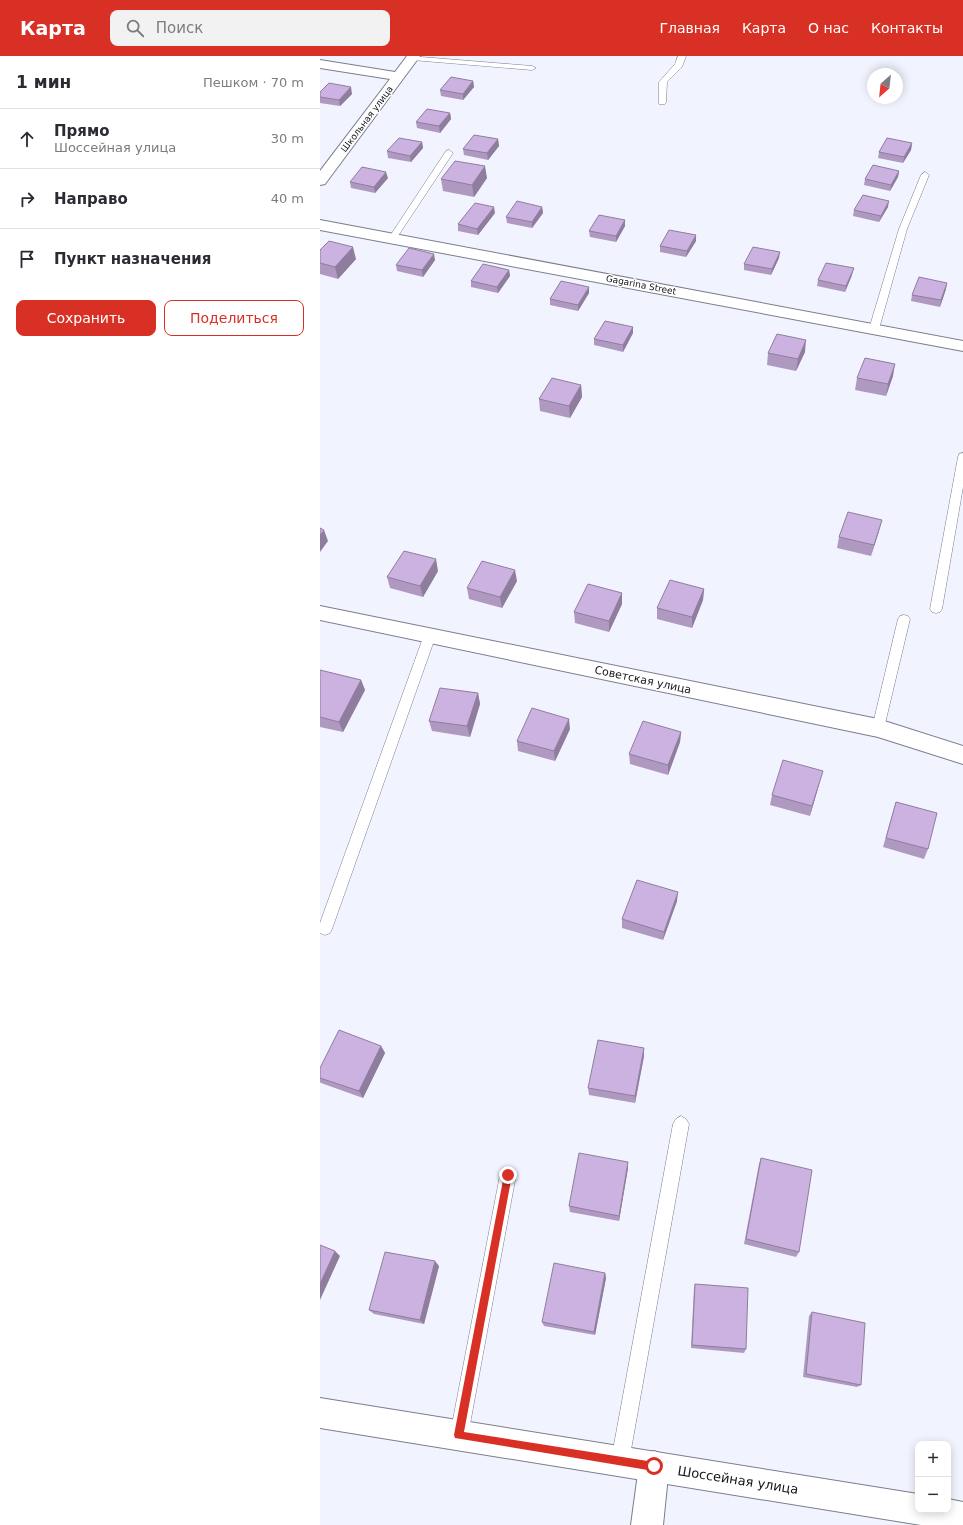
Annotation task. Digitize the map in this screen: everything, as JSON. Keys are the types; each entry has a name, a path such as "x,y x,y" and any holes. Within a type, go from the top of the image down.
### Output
{"street":[{"name":"Школьная улица","path":"320,181 413,57"},
{"path":"320,64 399,77"},
{"name":"Gagarina Street","path":"320,225 963,346"},
{"name":"Советская улица","path":"320,613 878,728 963,754"},
{"name":"Шоссейная улица","path":"320,1413 915,1509"},
{"path":"647,1525 654,1466"},
{"path":"940,1513 963,1517"}],"lane":[{"path":"662,102 663,82 679,65 682,56"},
{"path":"413,57 532,68"},
{"path":"392,239 449,153"},
{"path":"874,329 903,229 925,175"},
{"path":"936,609 963,457"},
{"path":"878,728 904,619"},
{"path":"325,929 430,635"},
{"path":"620,1461 681,1124"},
{"path":"459,1435 508,1175"}],"building":[{"path":"451,77 473,81 463,94 440,90"},
{"path":"329,83 351,87 339,100 320,97 320,92"},
{"path":"427,109 450,113 439,126 416,122"},
{"path":"474,135 498,139 487,153 463,149"},
{"path":"399,138 422,142 410,156 387,151"},
{"path":"887,138 912,143 904,157 879,152"},
{"path":"455,161 485,166 472,185 441,179"},
{"path":"873,165 899,171 891,185 865,179"},
{"path":"362,167 386,172 374,187 350,182"},
{"path":"863,195 889,201 881,216 854,210"},
{"path":"517,201 542,207 532,222 506,217"},
{"path":"475,203 494,207 477,229 458,224"},
{"path":"599,215 625,220 616,236 589,231"},
{"path":"669,230 696,235 687,251 660,246"},
{"path":"329,241 353,247 335,267 320,263 320,250"},
{"path":"753,247 780,252 772,269 744,264"},
{"path":"409,248 434,254 422,270 396,265"},
{"path":"826,263 854,268 846,286 818,280"},
{"path":"483,264 509,270 497,287 471,281"},
{"path":"919,277 947,283 941,300 912,295"},
{"path":"561,281 589,287 578,305 550,299"},
{"path":"605,321 633,327 623,345 594,339"},
{"path":"777,334 806,340 798,359 768,353"},
{"path":"865,358 895,364 888,384 857,378"},
{"path":"552,378 581,385 569,406 539,399"},
{"path":"848,512 882,520 874,545 839,537"},
{"path":"320,528 324,530 320,535"},
{"path":"404,551 436,559 420,586 387,577"},
{"path":"482,561 515,570 500,597 467,588"},
{"path":"670,580 704,589 692,617 657,608"},
{"path":"588,584 622,593 609,621 574,612"},
{"path":"320,670 361,680 339,722 320,717"},
{"path":"440,688 478,693 467,726 429,721"},
{"path":"532,708 569,719 554,751 517,741"},
{"path":"643,721 681,732 668,765 629,754"},
{"path":"783,760 823,771 812,806 772,795"},
{"path":"896,802 937,813 928,849 886,838"},
{"path":"637,880 678,892 664,932 622,919"},
{"path":"339,1030 381,1046 359,1091 320,1078 320,1068"},
{"path":"598,1040 644,1048 635,1096 588,1088"},
{"path":"579,1153 628,1162 619,1216 569,1206"},
{"path":"761,1158 812,1170 799,1252 746,1239"},
{"path":"320,1245 335,1251 320,1284"},
{"path":"385,1252 435,1261 420,1320 369,1310"},
{"path":"554,1263 605,1273 594,1332 542,1322"},
{"path":"695,1284 748,1288 746,1349 692,1345"},
{"path":"812,1312 865,1323 861,1385 806,1374"}],"route":[{"path":"508,1175 459,1435 654,1466"}]}
